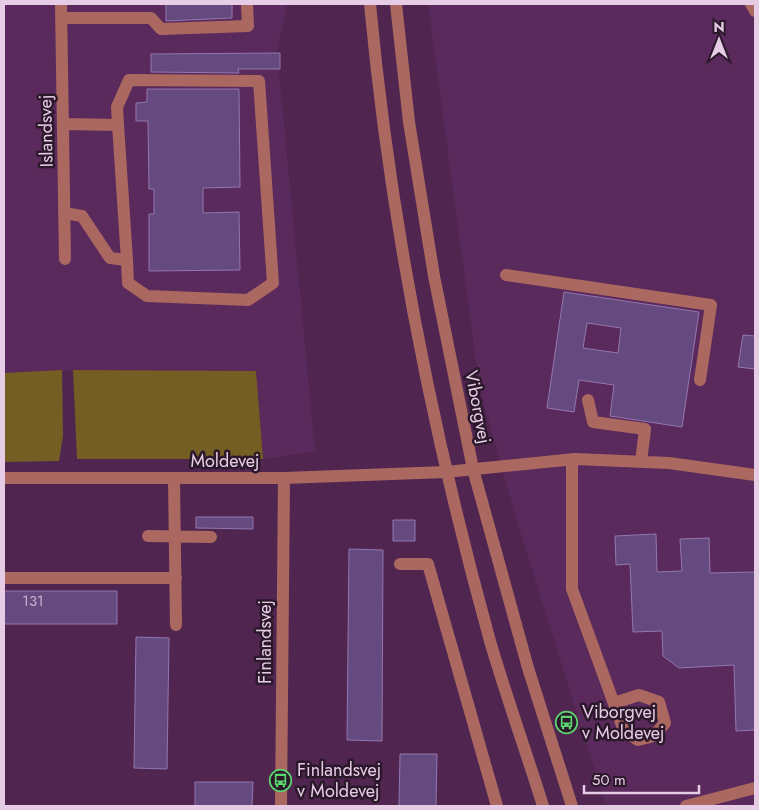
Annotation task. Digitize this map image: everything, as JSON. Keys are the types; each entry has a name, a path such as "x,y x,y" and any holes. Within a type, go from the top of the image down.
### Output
{"street":[{"name":"Islandsvej","path":"60,4 64,124 65,259"},
{"path":"61,18 151,18 161,30 248,26 247,4"},
{"path":"370,4 376,70 398,230 422,361 446,472 491,642 543,806"},
{"name":"Viborgvej","path":"396,4 409,122 434,276 473,469 528,668 572,806"},
{"path":"751,4 755,11"},
{"path":"129,80 260,81 273,283 248,300 147,296 128,283 126,260 118,107 129,80"},
{"path":"64,124 118,124"},
{"path":"64,214 82,216 110,258 126,260"},
{"path":"506,275 711,305 700,380"},
{"path":"588,400 593,422 645,429 641,462"},
{"path":"572,460 572,589 614,703"},
{"name":"Moldevej","path":"4,478 284,478 446,472 572,460 669,463 755,475"},
{"name":"Finlandsvej","path":"282,806 284,478"},
{"path":"174,479 176,626"},
{"path":"148,536 211,537"},
{"path":"400,564 428,564 497,806"},
{"path":"4,578 176,578"},
{"path":"686,806 755,788"}],"shaded area":[{"path":"4,4 287,4 277,51 315,451 263,459 256,371 73,370 4,373"},
{"path":"428,4 755,4 755,806 606,806 517,521 480,390"},
{"path":"62,370 63,436 59,461 4,462 4,373"},
{"path":"73,370 256,371 263,459 77,459"}],"building":[{"path":"166,4 232,4 232,18 166,21"},
{"path":"280,53 280,69 238,69 239,73 151,72 151,54"},
{"path":"147,89 239,89 240,187 203,188 203,213 239,212 240,270 149,271 149,214 154,214 154,189 149,189 148,121 136,121 136,103 147,102"},
{"path":"564,292 699,312 682,427 610,416 614,385 579,380 574,412 547,408","holes":["587,323 621,328 618,353 583,348"]},
{"path":"743,335 755,336 755,369 738,367"},
{"path":"196,517 253,517 253,529 196,528"},
{"path":"393,520 415,520 415,541 393,541"},
{"path":"656,534 657,572 682,571 680,539 709,538 710,573 755,572 755,730 736,731 734,665 679,668 663,656 662,631 633,632 630,564 616,565 615,536"},
{"path":"349,549 383,550 382,741 347,740"},
{"path":"4,591 117,591 117,624 4,624"},
{"path":"136,637 169,638 167,769 134,768"},
{"path":"400,754 437,754 436,806 399,806"},
{"path":"195,782 253,782 252,806 195,806"}],"place":[{"name":"Viborgvej v Moldevej","path":"566,722"},
{"name":"Finlandsvej v Moldevej","path":"281,780"}]}
